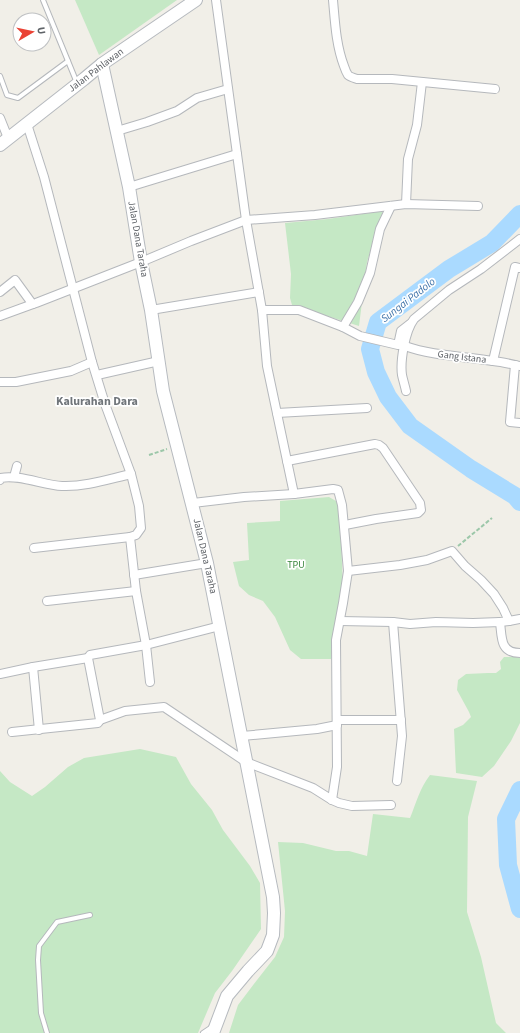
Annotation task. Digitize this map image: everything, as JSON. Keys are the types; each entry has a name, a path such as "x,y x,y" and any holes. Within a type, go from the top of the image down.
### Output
{"street":[{"name":"Jalan Pahlawan","path":"4,142 102,64 196,0"},
{"path":"216,0 246,220 262,310 267,366 294,494"},
{"path":"333,0 339,51 348,75 357,78 392,79 495,89"},
{"name":"Jalan Dana Taraha","path":"102,64 129,187 141,262 151,310 163,391 193,503 207,564 274,897 273,935 266,951 227,996 214,1029"},
{"path":"406,204 408,159 417,125 422,82"},
{"path":"116,131 177,111 197,98 228,89"},
{"path":"0,118 4,142"},
{"path":"27,124 44,177 92,362 105,404 131,474 139,506 141,528 136,535 130,537 34,548"},
{"path":"129,187 238,154"},
{"path":"0,316 73,289 246,220 315,215 406,204 478,206"},
{"path":"342,327 358,302 370,273 380,229 391,206"},
{"path":"262,310 299,310 342,327 360,336 398,345 401,331 414,319 449,290 481,269 520,239"},
{"path":"493,361 515,267 520,268"},
{"path":"0,292 15,280 33,304"},
{"path":"151,310 259,292"},
{"path":"406,391 402,375 402,360 408,330 411,323"},
{"name":"Gang Istana","path":"405,346 415,350 441,355 517,365"},
{"path":"96,375 159,361"},
{"path":"0,382 31,380 71,371 92,362"},
{"path":"517,365 510,422 520,423"},
{"path":"277,414 367,408"},
{"path":"287,461 375,444 379,444 383,448 420,503 421,510 418,513 344,525"},
{"path":"14,478 17,466"},
{"path":"0,480 3,477 14,478 62,486 82,485 131,474"},
{"path":"193,503 333,489 338,490 342,505 348,570 336,640 337,767 332,800"},
{"path":"130,537 136,591 146,644 150,682"},
{"path":"348,570 400,565 426,560 452,551 494,594 503,608 504,622 502,639 505,647 512,653 520,653"},
{"path":"134,575 207,564"},
{"path":"47,601 136,591"},
{"path":"340,621 394,622 410,624 436,622 504,622 520,619"},
{"path":"394,622 402,736 397,781"},
{"path":"0,674 88,658 90,655 146,644 220,626"},
{"path":"88,658 100,720"},
{"path":"33,667 39,730"},
{"path":"12,732 98,723 100,720 125,711 164,707 246,762 313,788 340,804 352,806 391,805"},
{"path":"242,736 317,729 337,722 401,720"}],"lane":[{"path":"43,0 78,84"},
{"path":"0,76 7,94 18,98 68,61"},
{"path":"47,1033 40,1006 38,960 39,946 57,922 90,915"},
{"path":"203,1033 214,1029"}],"path":[{"path":"149,455 178,446"},
{"path":"452,551 492,518"}],"green space":[{"path":"75,0 177,0 99,55"},
{"path":"383,211 367,262 359,326 292,305 290,298 291,274 285,223 328,219"},
{"name":"TPU","path":"329,497 336,501 340,510 343,591 338,610 331,659 301,659 290,650 275,617 263,601 249,595 239,586 233,562 249,560 247,523 280,521 280,501"},
{"path":"504,657 520,658 520,723 511,741 494,766 482,777 456,773 454,729 463,725 471,717 457,690 458,680 466,674 496,673 501,669 500,662"},
{"path":"140,749 176,757 191,784 212,810 223,830 250,866 260,883 261,929 215,993 198,1033 0,1033 0,771 10,782 32,796 68,767 84,758"},
{"path":"430,775 477,781 468,817 467,912 481,957 496,1023 506,1033 229,1033 238,1005 275,957 284,937 285,911 278,842 303,843 336,851 349,851 367,856 373,814 410,818 421,790"}],"waterway":[{"name":"Sungai Padolo","path":"520,214 492,243 449,269 378,322 370,349 376,372 388,397 410,426 471,469 515,496 520,502"},
{"name":"Sungai Padolo","path":"520,790 506,819 508,865 520,909"}],"district":[{"name":"Kalurahan Dara","path":"97,401"}]}
